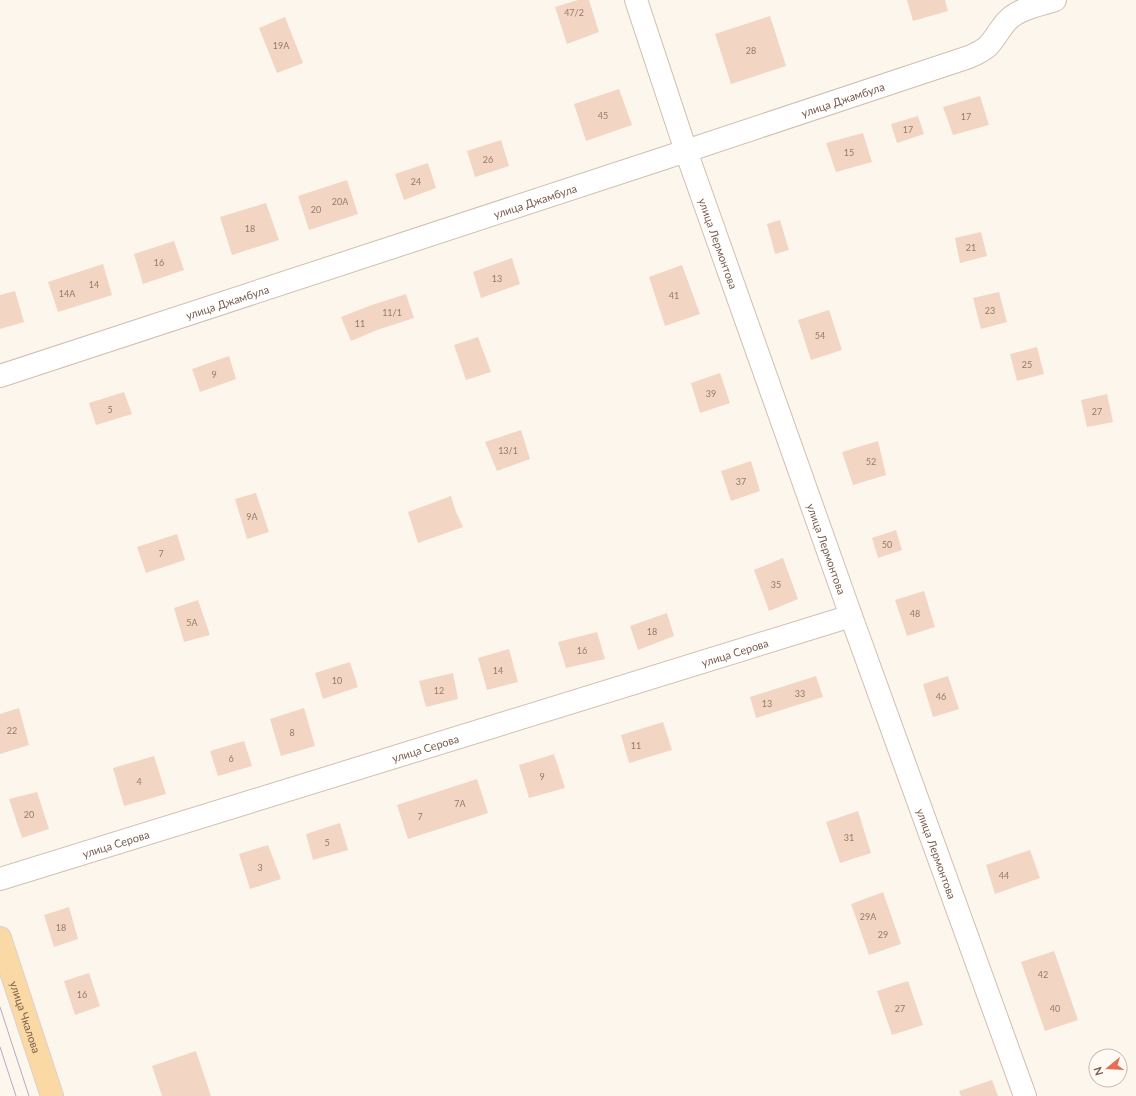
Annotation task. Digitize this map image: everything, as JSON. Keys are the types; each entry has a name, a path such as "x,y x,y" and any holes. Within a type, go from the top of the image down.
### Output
{"main road":[{"name":"улица Чкалова","path":"0,938 52,1096"}],"street":[{"name":"улица Лермонтова","path":"636,0 686,151 851,616 1024,1096"},
{"name":"улица Джамбула","path":"0,376 969,57 980,52 989,45 1009,19 1018,13 1028,8 1055,0"},
{"name":"улица Серова","path":"0,879 851,616"}],"building":[{"path":"578,0 589,0 599,32 567,44 555,7"},
{"path":"907,0 945,0 948,11 913,21"},
{"path":"770,16 786,66 731,84 715,34"},
{"path":"285,17 303,63 277,73 259,28"},
{"path":"619,89 632,125 586,141 574,104"},
{"path":"980,96 989,125 953,135 943,107"},
{"path":"918,116 924,134 897,143 891,124"},
{"path":"863,133 872,162 836,172 826,143"},
{"path":"501,140 509,166 475,177 467,151"},
{"path":"428,163 436,188 404,200 395,174"},
{"path":"347,180 358,214 309,230 298,196"},
{"path":"266,203 279,240 232,255 220,217"},
{"path":"780,220 789,250 775,254 767,224"},
{"path":"981,232 987,256 960,263 955,238"},
{"path":"174,241 184,270 143,284 134,254"},
{"path":"512,258 520,284 481,298 473,272"},
{"path":"103,264 112,295 58,312 48,282"},
{"path":"682,265 700,314 665,326 649,277"},
{"path":"15,291 24,322 0,329 0,295"},
{"path":"999,292 1007,322 981,329 973,298"},
{"path":"406,294 414,318 377,330 351,341 341,317"},
{"path":"829,310 842,350 811,360 798,320"},
{"path":"478,337 491,372 466,380 454,345"},
{"path":"1037,347 1044,374 1017,381 1010,354"},
{"path":"229,356 236,379 200,392 192,369"},
{"path":"720,373 730,403 700,413 691,383"},
{"path":"124,392 132,414 96,425 89,403"},
{"path":"1107,394 1113,422 1087,427 1081,400"},
{"path":"521,430 530,459 497,471 485,442"},
{"path":"878,441 886,475 853,485 842,452"},
{"path":"751,461 760,491 731,501 721,471"},
{"path":"256,493 269,532 247,539 235,499"},
{"path":"451,496 463,527 418,543 408,512"},
{"path":"896,530 902,550 878,558 872,538"},
{"path":"177,534 185,560 146,573 137,547"},
{"path":"783,558 798,599 769,611 754,570"},
{"path":"924,591 935,627 907,636 895,600"},
{"path":"198,600 210,635 184,642 174,608"},
{"path":"667,613 674,636 638,650 630,626"},
{"path":"597,632 605,659 566,668 558,642"},
{"path":"509,649 518,682 487,690 478,658"},
{"path":"350,662 358,687 323,699 315,673"},
{"path":"453,673 458,699 426,707 419,681"},
{"path":"816,676 823,697 756,718 750,697"},
{"path":"948,676 959,709 933,717 923,684"},
{"path":"19,708 29,745 0,754 0,714"},
{"path":"304,708 315,746 281,756 270,719"},
{"path":"663,722 672,750 629,763 621,735"},
{"path":"244,741 252,766 218,776 210,751"},
{"path":"554,754 565,788 529,798 519,765"},
{"path":"154,756 166,794 124,806 113,768"},
{"path":"477,779 488,813 408,839 397,805"},
{"path":"37,792 49,829 22,838 9,799"},
{"path":"858,811 871,853 840,863 826,822"},
{"path":"340,823 348,850 313,860 306,834"},
{"path":"268,845 281,879 250,889 239,854"},
{"path":"1030,850 1040,878 995,894 986,865"},
{"path":"883,892 901,944 869,955 851,904"},
{"path":"69,907 78,939 54,947 44,915"},
{"path":"1054,951 1078,1020 1045,1031 1021,962"},
{"path":"89,973 100,1006 75,1015 64,981"},
{"path":"908,981 923,1025 892,1035 877,991"},
{"path":"196,1051 211,1096 162,1096 152,1066"},
{"path":"992,1080 998,1096 961,1096 959,1091"}],"tram line":[{"path":"0,1007 29,1096"},
{"path":"0,1047 16,1096"}]}
